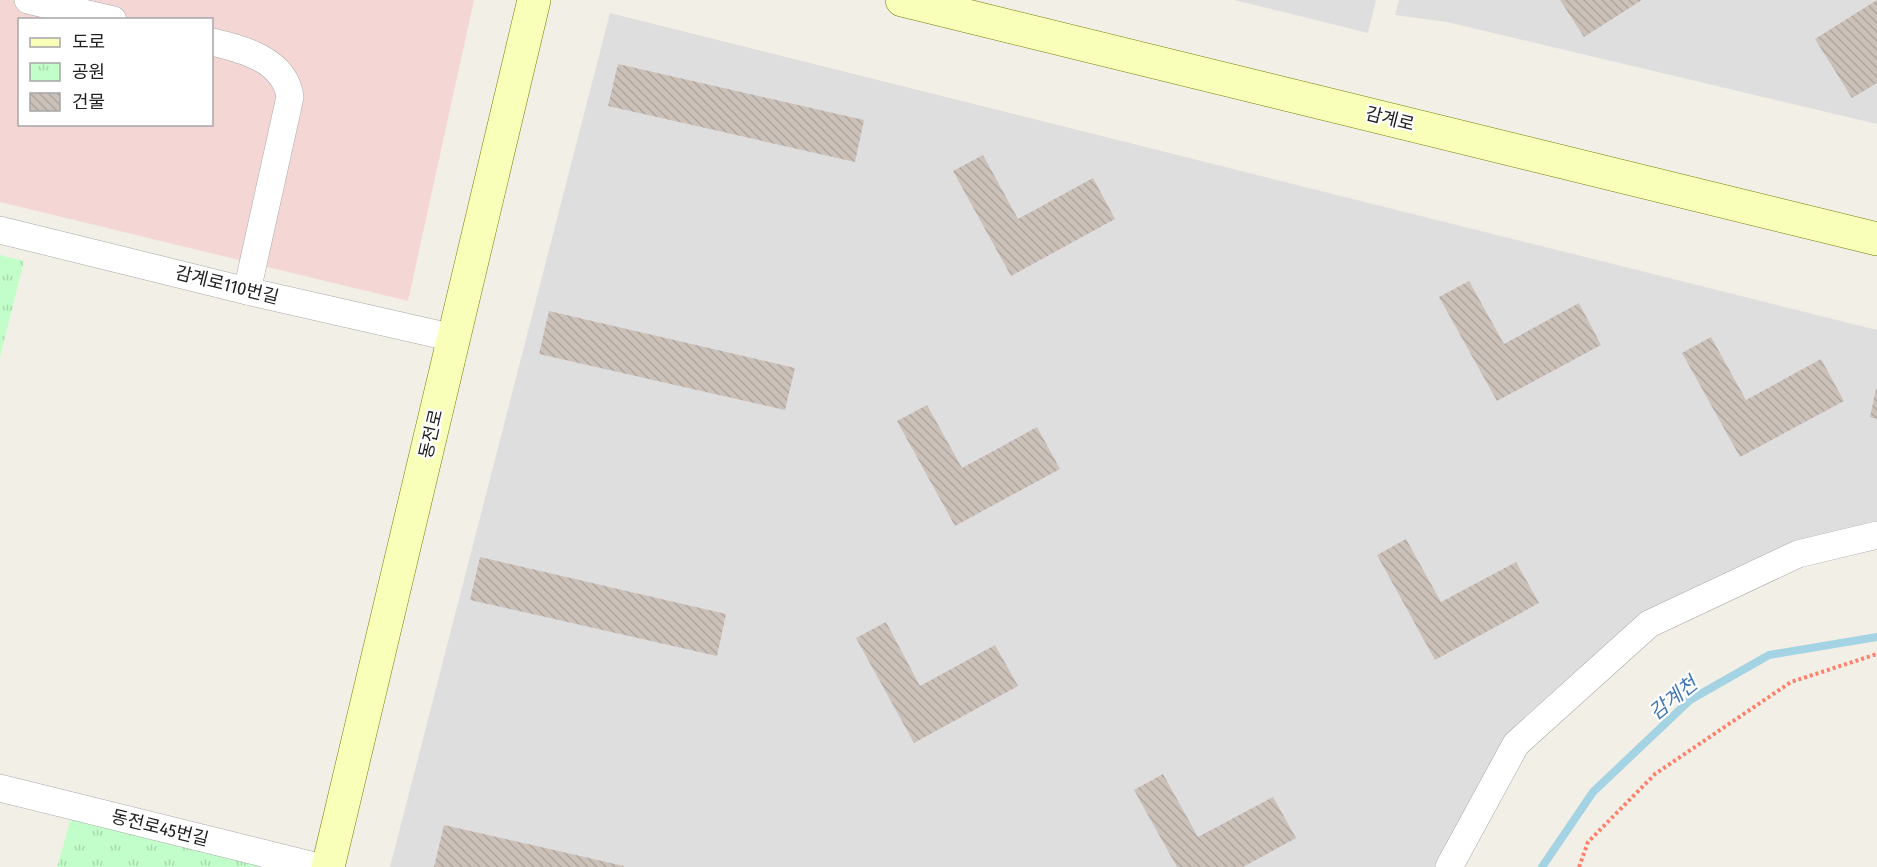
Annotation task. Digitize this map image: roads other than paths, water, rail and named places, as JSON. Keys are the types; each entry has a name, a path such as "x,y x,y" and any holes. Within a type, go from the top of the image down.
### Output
{"main road":[{"name":"동전로","path":"328,867 534,0"},
{"name":"감계로","path":"902,0 1877,239"}],"street":[{"path":"28,0 104,18"},
{"path":"213,42 256,55 284,77 289,87 290,97 247,291"},
{"name":"감계로110번길","path":"0,230 247,291 454,338"},
{"path":"1449,867 1516,744 1649,624 1798,554 1877,535"},
{"name":"동전로45번길","path":"0,788 319,867"}],"waterway":[{"name":"감계천","path":"1542,867 1593,792 1690,700 1769,655 1877,637"}]}
